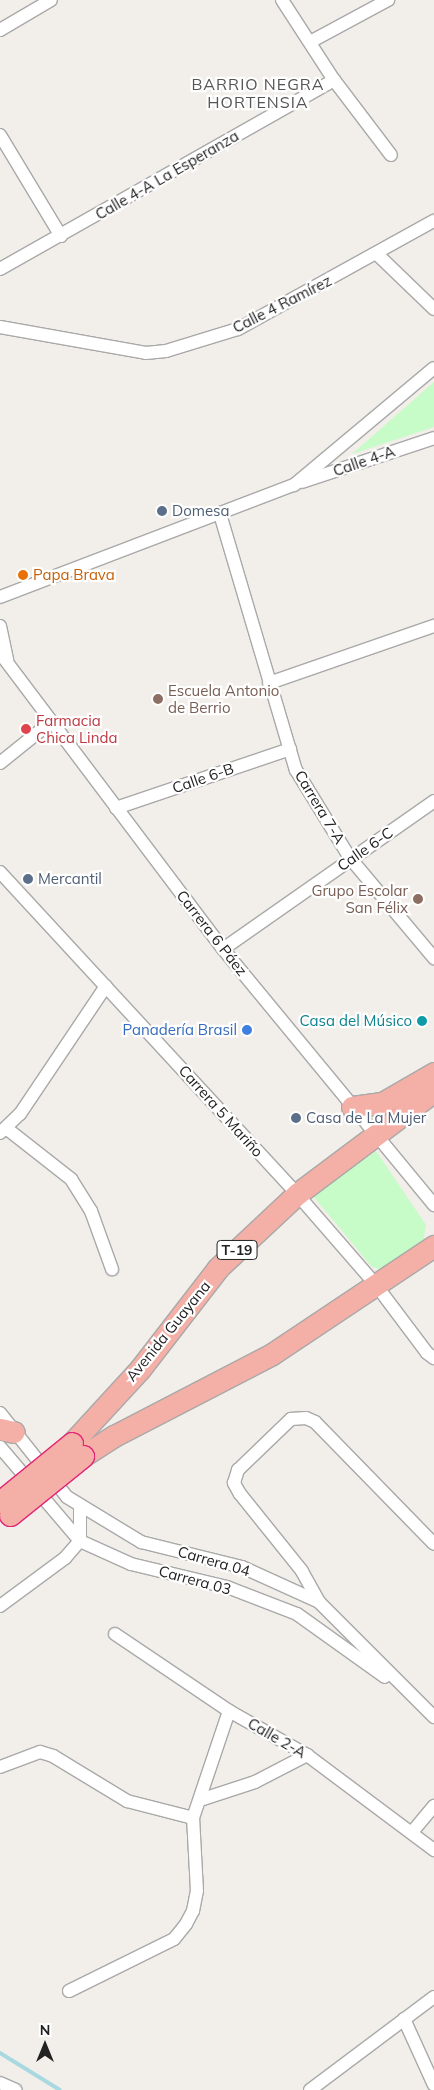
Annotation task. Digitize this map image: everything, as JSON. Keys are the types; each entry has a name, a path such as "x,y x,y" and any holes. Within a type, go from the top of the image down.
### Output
{"highway":[{"path":"352,1107 382,1103 434,1073"},
{"path":"409,1110 434,1073"},
{"name":"Avenida Guayana","path":"3,1513 78,1449 218,1268 297,1194 377,1136 434,1091"},
{"name":"Avenida Guayana","path":"78,1449 114,1436 272,1354 434,1246"}],"street":[{"path":"0,30 51,0"},
{"path":"282,0 334,80 391,155"},
{"path":"310,42 388,0"},
{"name":"Calle 4-A La Esperanza","path":"0,269 62,236 334,80"},
{"path":"0,135 62,236"},
{"name":"Calle 4 Ramírez","path":"0,326 146,352 166,352 238,329 377,254 434,220"},
{"path":"377,254 434,309"},
{"path":"294,485 434,368"},
{"name":"Calle 4-A","path":"0,597 294,485 434,438"},
{"name":"Carrera 7-A","path":"220,514 296,770 350,858 434,958"},
{"path":"0,626 4,658"},
{"path":"269,683 434,626"},
{"name":"Carrera 6 Páez","path":"4,658 223,949 434,1205"},
{"path":"0,763 51,722"},
{"name":"Calle 6-B","path":"116,808 290,749"},
{"name":"Calle 6-C","path":"223,949 350,858 434,801"},
{"name":"Carrera 5 Mariño","path":"0,872 297,1194 376,1285 427,1353 434,1358"},
{"path":"106,986 20,1114 3,1130 71,1178 91,1211 112,1269"},
{"path":"0,1413 5,1436"},
{"path":"319,1602 302,1571 240,1494 234,1483 238,1470 291,1419 306,1418 316,1422 434,1544"},
{"name":"Carrera 04","path":"5,1436 67,1497 141,1542 242,1567 319,1602 434,1717"},
{"name":"Carrera 03","path":"5,1436 80,1541 131,1564 227,1587 297,1614 410,1694"},
{"path":"0,1606 65,1558 80,1541 80,1506"},
{"name":"Calle 2-A","path":"115,1634 229,1711 307,1755 413,1831 434,1850"},
{"path":"69,1991 174,1939 186,1924 193,1911 197,1891 193,1818 229,1711"},
{"path":"0,1767 40,1752 53,1756 127,1801 193,1818"},
{"path":"200,1800 255,1782 307,1755"},
{"path":"413,1831 434,1806"},
{"path":"310,2090 434,1997"},
{"path":"404,2019 434,2085"},
{"path":"0,2083 16,2090"}],"green space":[{"path":"434,382 434,427 352,454"},
{"path":"376,1151 426,1225 423,1243 384,1270 372,1267 313,1196"}],"waterway":[{"path":"0,2053 60,2090"}],"place":[{"name":"Domesa","path":"162,511"},
{"name":"Papa Brava","path":"23,575"},
{"name":"Escuela Antonio de Berrio","path":"158,699"},
{"name":"Farmacia Chica Linda","path":"26,729"},
{"name":"Mercantil","path":"28,879"},
{"name":"Grupo Escolar San Félix","path":"418,899"},
{"name":"Casa del Músico","path":"422,1021"},
{"name":"Panadería Brasil","path":"247,1030"},
{"name":"Casa de La Mujer","path":"296,1118"}],"district":[{"name":"BARRIO NEGRA HORTENSIA","path":"258,93"}]}
